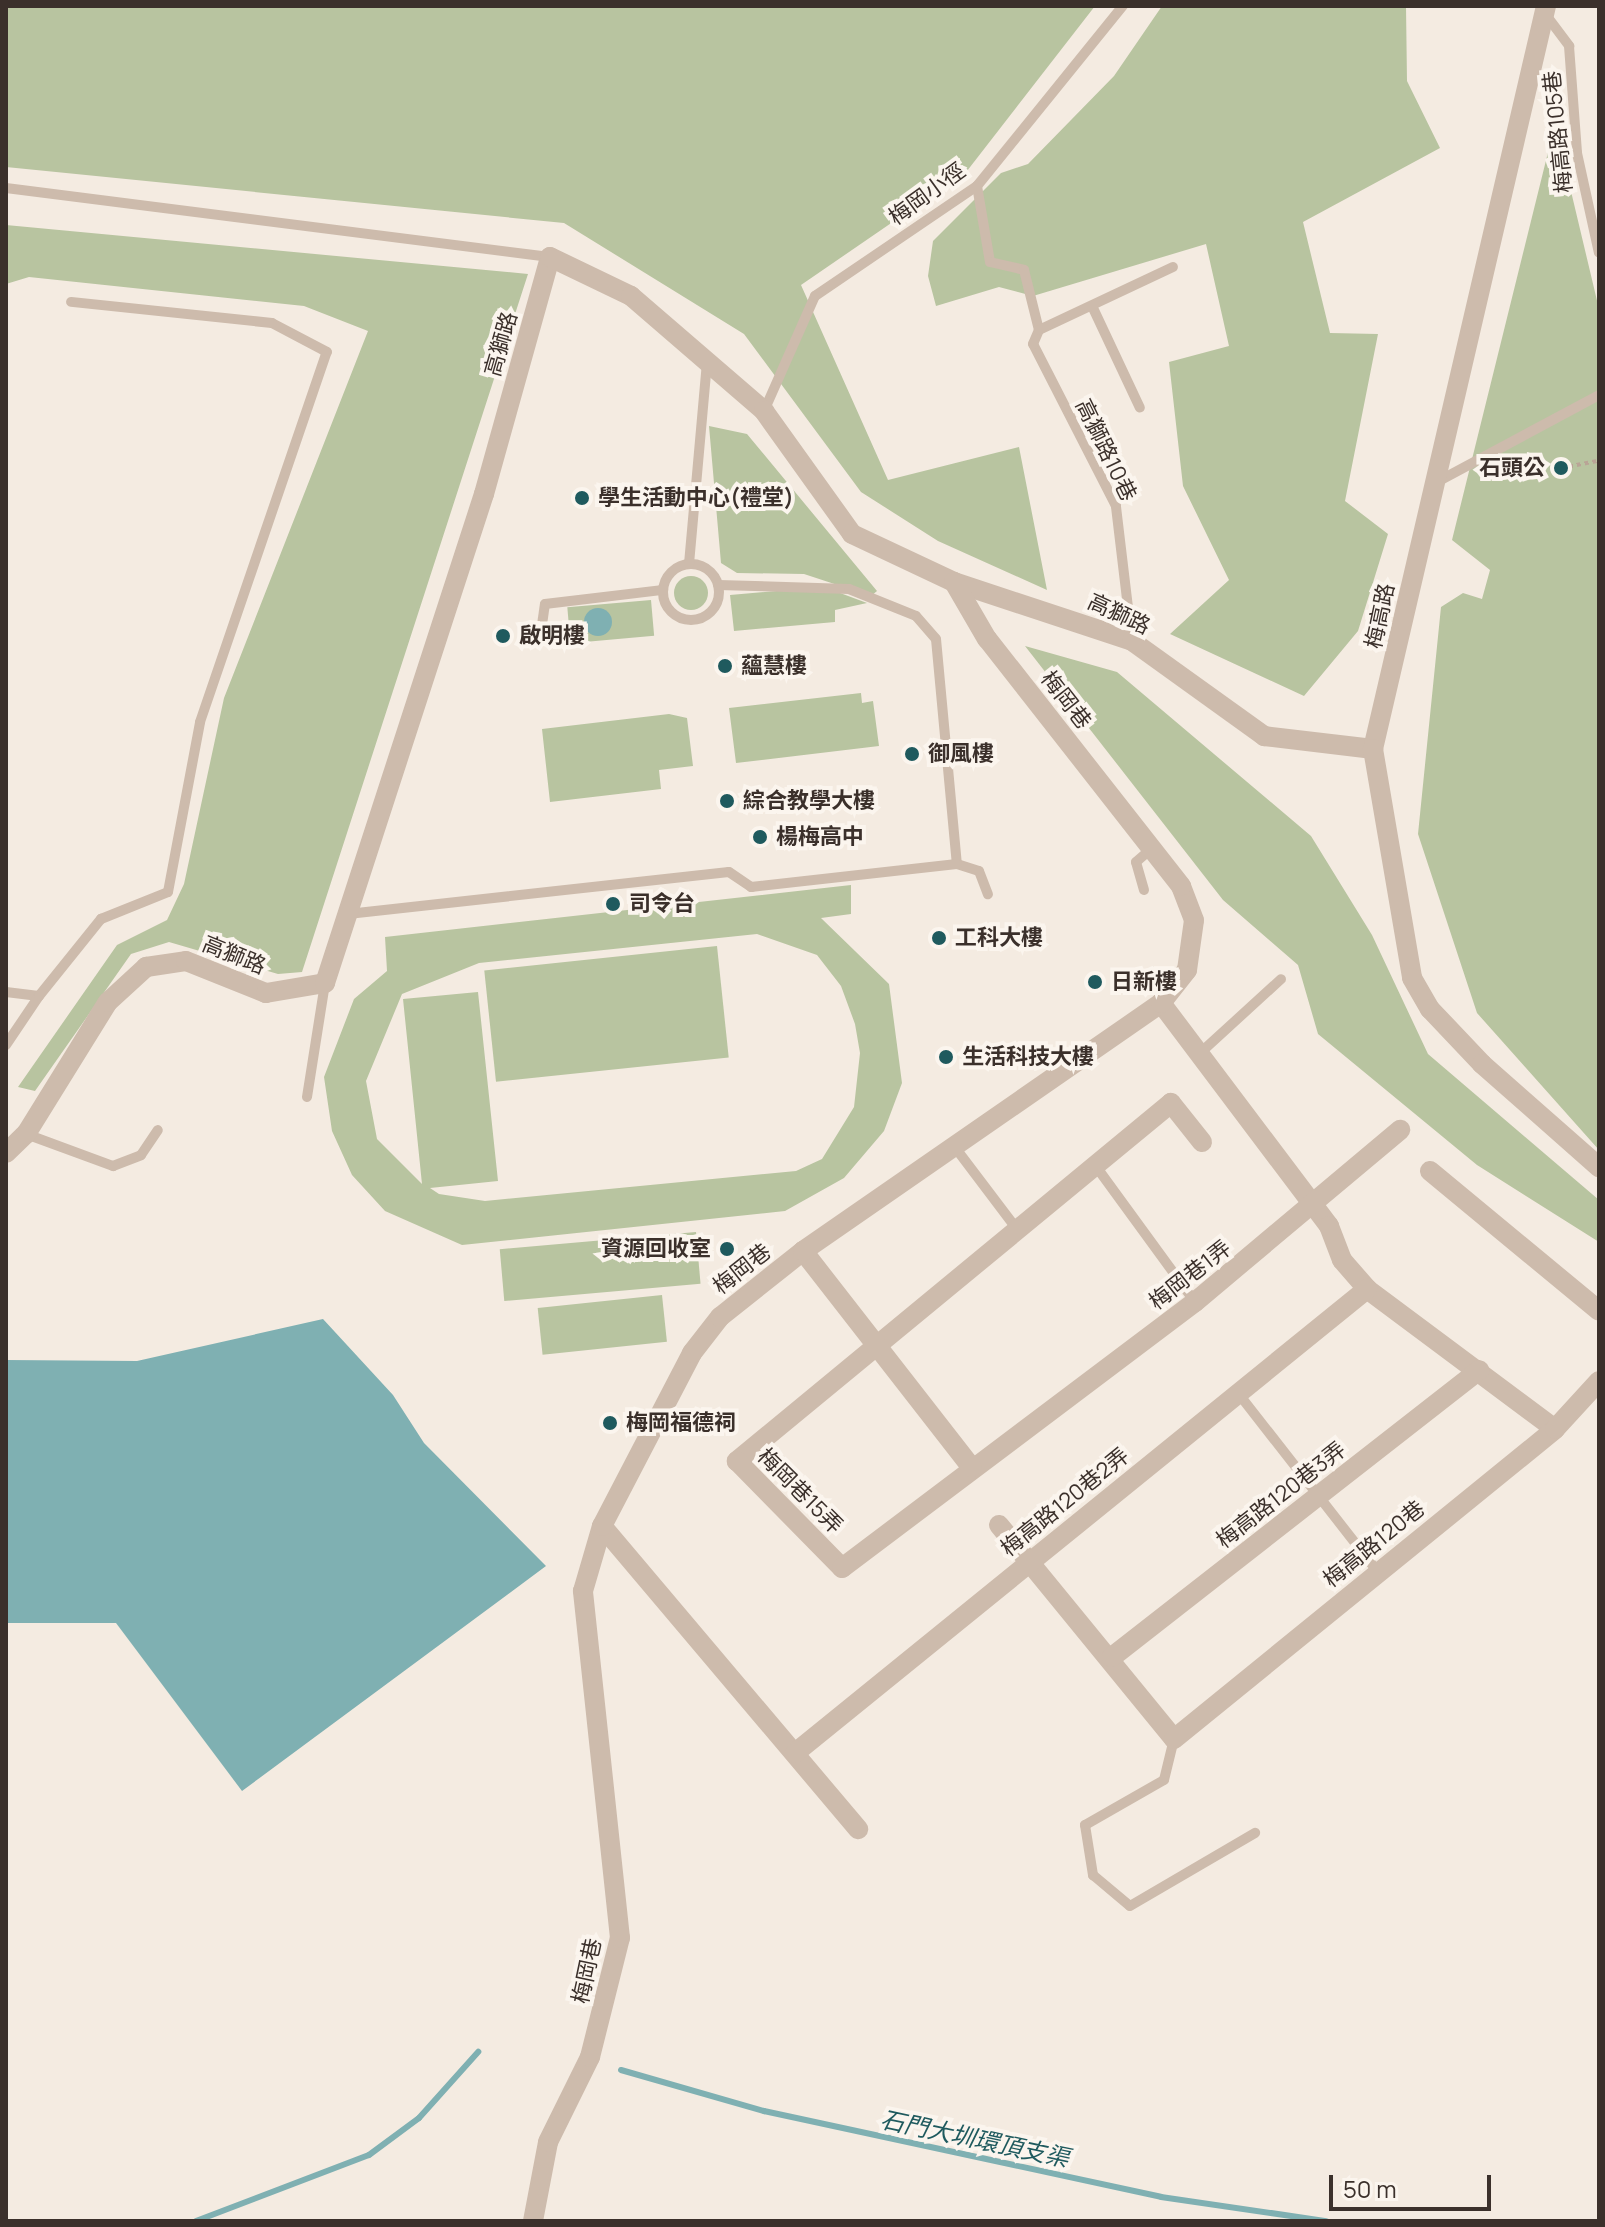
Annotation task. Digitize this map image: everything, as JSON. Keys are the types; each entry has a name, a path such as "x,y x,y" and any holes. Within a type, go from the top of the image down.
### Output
{"street":[{"name":"梅高路","path":"1545,10 1373,749 1412,978 1430,1009 1482,1064 1599,1167"},
{"name":"高獅路","path":"6,1153 26,1134 108,1002 146,967 186,961 266,993 325,983 484,494 550,257 631,296 764,411 852,534 954,582 1132,641 1264,736 1373,749"},
{"name":"梅岡巷","path":"533,2221 548,2142 590,2057 620,1938 583,1591 602,1526 692,1353 720,1317 803,1251 1161,1003 1187,970 1194,920 1181,886 987,639 954,582"},
{"path":"1161,1003 1315,1208 1342,1260 1367,1289 1555,1429"},
{"name":"梅岡巷15弄","path":"1092,1378 842,1568 737,1461 875,1342 1171,1103 1202,1142"},
{"name":"梅岡巷1弄","path":"1092,1378 1315,1208 1400,1130"},
{"path":"1430,1171 1599,1311"},
{"path":"803,1251 971,1467"},
{"name":"梅高路120巷2弄","path":"795,1753 1367,1289"},
{"name":"梅高路120巷3弄","path":"1112,1657 1479,1370"},
{"name":"梅高路120巷","path":"1174,1739 1555,1429 1599,1381"},
{"path":"999,1525 1033,1559 1174,1739"},
{"path":"602,1526 858,1829"}],"lane":[{"name":"梅岡小徑","path":"764,411 815,296 977,186 1123,6"},
{"name":"梅高路105巷","path":"1545,10 1569,46 1577,153 1599,253"},
{"name":"高獅路10巷","path":"977,186 990,262 1024,270 1039,330 1033,344 1040,367 1116,506 1132,641"},
{"path":"6,188 550,257"},
{"path":"1039,330 1093,308 1173,267"},
{"path":"6,1045 39,996 101,919 168,892 200,722 327,352 272,323 71,302"},
{"path":"1093,308 1140,408"},
{"path":"689,564 707,362"},
{"path":"1433,485 1599,395"},
{"path":"689,564 710,571 718,585 713,610 689,620 667,607 663,590 674,570 689,564"},
{"path":"718,585 849,589 916,616 936,639 957,864"},
{"path":"540,639 545,604 663,590"},
{"path":"1144,890 1136,862 1152,848"},
{"path":"347,914 729,872 751,887 957,864 979,871 988,894"},
{"path":"1199,1054 1281,979"},
{"path":"307,1097 325,983"},
{"path":"6,992 39,996"},
{"path":"26,1134 113,1166 141,1155 158,1130"},
{"path":"954,1146 1016,1228"},
{"path":"1094,1165 1195,1302"},
{"path":"1238,1393 1378,1572"},
{"path":"1174,1739 1164,1780 1085,1825 1093,1875 1130,1906 1255,1833"}],"path":[{"path":"1561,468 1598,464 1599,418"}],"green space":[{"path":"6,6 1095,6 967,171 801,285 888,480 1019,447 1047,590 938,541 861,492 744,334 564,223 6,167"},
{"path":"1162,6 1406,6 1407,81 1440,148 1303,222 1330,333 1378,334 1345,501 1388,534 1358,631 1304,696 1170,634 1229,580 1183,486 1169,362 1229,346 1206,244 1033,296 999,287 936,306 928,276 933,241 1001,173 1028,164 1114,76"},
{"path":"1555,124 1599,309 1599,1150 1477,1013 1418,834 1441,607 1463,593 1482,599 1490,570 1452,540"},
{"path":"6,225 528,274 302,972 278,974 169,942 131,954 35,1091 18,1087 117,945 167,920 184,884 224,698 368,331 304,306 29,277 6,284"},
{"path":"709,426 747,434 877,591 871,596 804,574 737,573 721,563"},
{"path":"691,576 703,581 708,593 703,605 691,610 679,605 674,593 679,581"},
{"path":"824,587 867,603 835,610 835,622 734,631 730,595"},
{"path":"651,600 654,636 570,643 567,607"},
{"path":"1025,646 1117,672 1311,836 1372,935 1428,1054 1599,1200 1599,1242 1477,1165 1318,1034 1298,965 1223,900"},
{"path":"861,693 862,703 873,701 879,746 736,763 729,708"},
{"path":"669,714 687,718 693,766 659,770 661,789 550,802 542,729"},
{"path":"851,885 851,914 821,918 889,984 902,1083 884,1131 844,1178 785,1211 462,1245 385,1211 352,1175 332,1131 324,1077 354,999 387,971 385,937","holes":["757,934 817,955 841,986 855,1024 860,1053 854,1107 822,1159 796,1171 485,1201 439,1194 430,1188 498,1181 478,992 403,999 422,1184 377,1139 366,1081 402,994 479,963"]},
{"path":"717,946 729,1057 496,1082 484,970"},
{"path":"696,1232 701,1284 504,1301 500,1249"},
{"path":"662,1295 667,1342 543,1355 538,1308"}],"water":[{"path":"598,608 608,612 612,622 608,632 598,636 588,632 584,622 588,612"},
{"path":"323,1319 393,1395 424,1443 546,1566 242,1791 116,1623 6,1623 6,1360 137,1361"}],"waterway":[{"name":"石門大圳環頂支渠","path":"196,2221 369,2155 419,2118 478,2052"},
{"name":"石門大圳環頂支渠","path":"621,2070 764,2111 1161,2197 1326,2221"}],"place":[{"name":"石頭公","path":"1561,468"},
{"name":"學生活動中心(禮堂)","path":"582,498"},
{"name":"啟明樓","path":"503,636"},
{"name":"蘊慧樓","path":"725,666"},
{"name":"御風樓","path":"912,754"},
{"name":"綜合教學大樓","path":"727,801"},
{"name":"楊梅高中","path":"760,837"},
{"name":"司令台","path":"613,904"},
{"name":"工科大樓","path":"939,938"},
{"name":"日新樓","path":"1095,982"},
{"name":"生活科技大樓","path":"946,1057"},
{"name":"資源回收室","path":"727,1249"},
{"name":"梅岡福德祠","path":"610,1423"}]}
